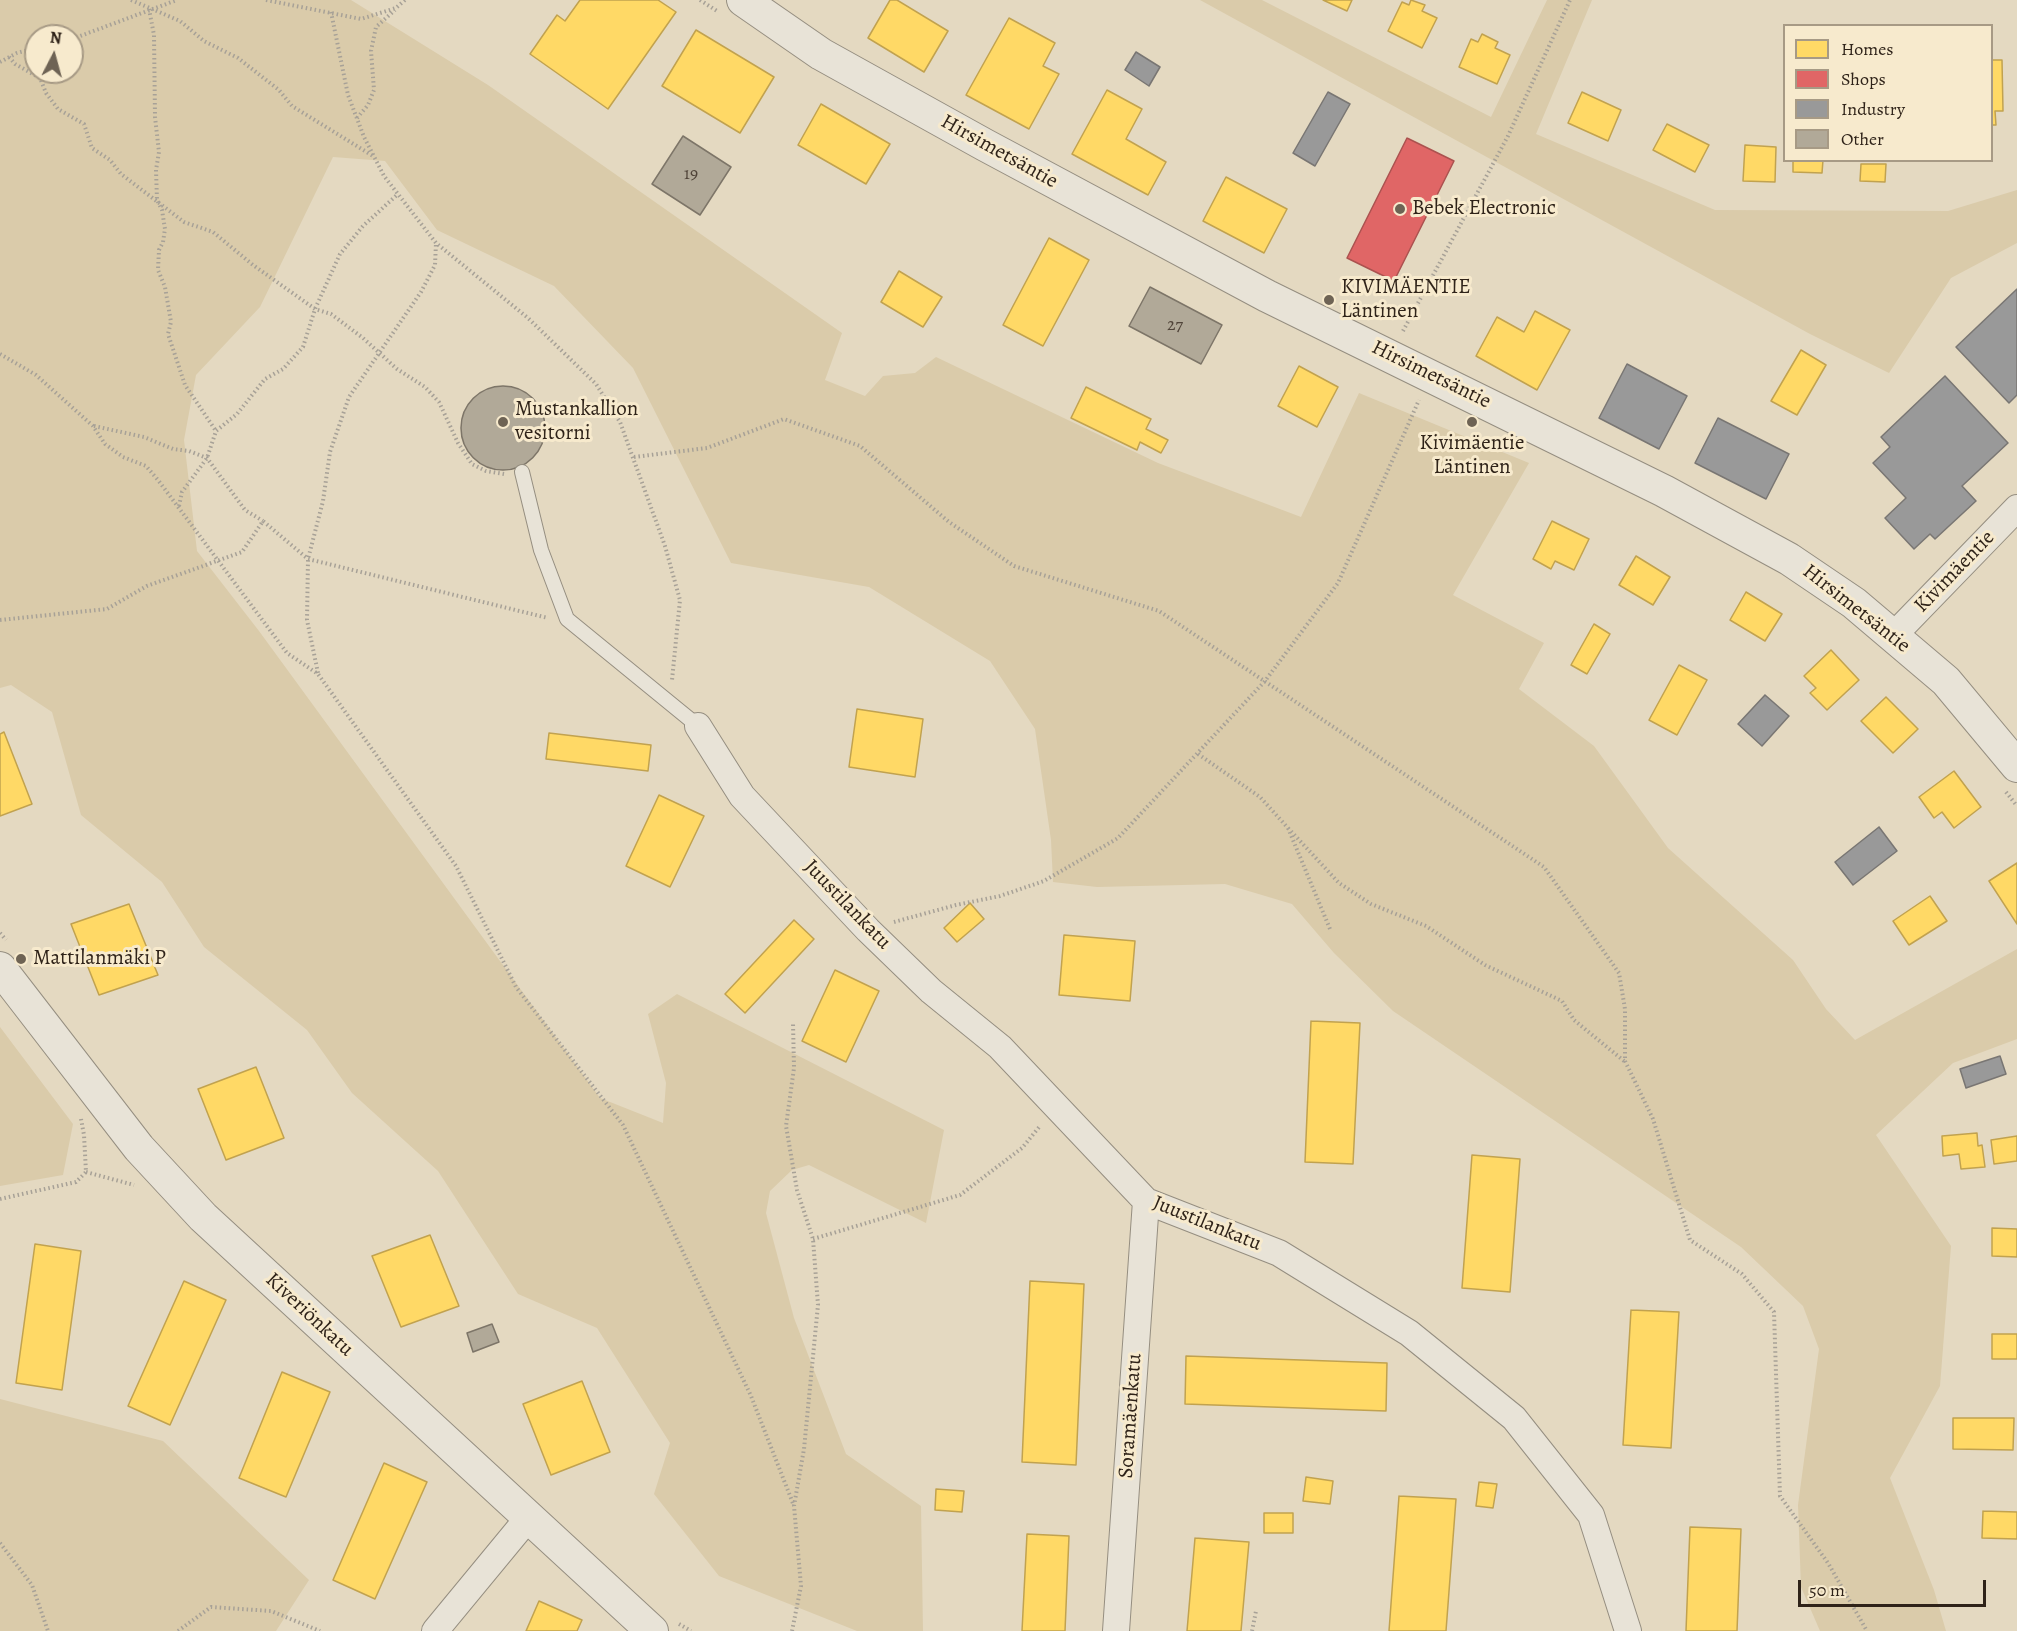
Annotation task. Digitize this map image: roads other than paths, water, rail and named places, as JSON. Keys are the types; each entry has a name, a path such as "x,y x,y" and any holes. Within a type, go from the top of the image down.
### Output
{"street":[{"name":"Hirsimetsäntie","path":"743,0 821,54 985,145 1268,296 1664,491 1789,559 1854,603 1946,681 2017,766"},
{"name":"Kivimäentie","path":"1893,636 2017,508"},
{"name":"Juustilankatu","path":"698,726 742,796 868,930 931,992 1000,1047 1146,1201 1279,1253 1409,1332 1514,1418 1591,1515 1628,1631"},
{"name":"Kiveriönkatu","path":"4,955 139,1148 203,1217 529,1517 665,1627"},
{"name":"Soramäenkatu","path":"1116,1631 1146,1201"},
{"path":"435,1631 529,1517"}],"lane":[{"path":"522,472 541,550 567,619 698,726"}],"place":[{"name":"Bebek Electronic","path":"1400,209"},
{"name":"KIVIMÄENTIE Läntinen","path":"1329,300"},
{"name":"Mustankallion vesitorni","path":"503,422"},
{"name":"Kivimäentie Läntinen","path":"1472,422"},
{"name":"Mattilanmäki P","path":"21,959"}]}
